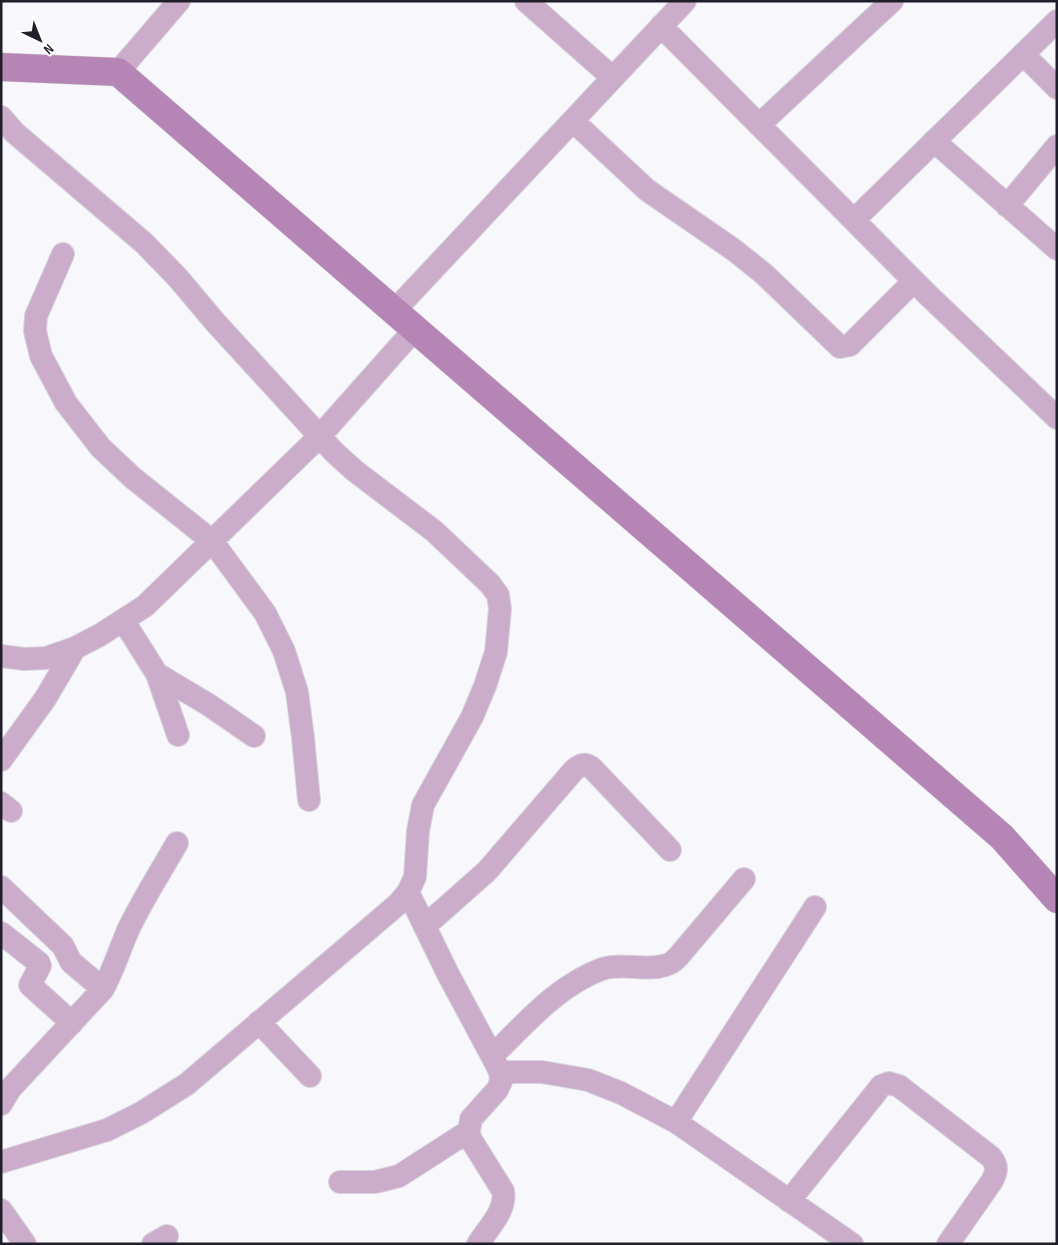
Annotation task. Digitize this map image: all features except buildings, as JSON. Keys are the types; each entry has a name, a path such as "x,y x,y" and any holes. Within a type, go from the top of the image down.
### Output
{"main road":[{"path":"1,67 118,72 1002,836 1057,899"}],"street":[{"path":"118,72 179,1"},
{"path":"526,1 613,78"},
{"path":"394,311 685,1"},
{"path":"759,125 892,1"},
{"path":"854,220 1057,21"},
{"path":"662,26 914,281 1057,418"},
{"path":"1023,54 1057,88"},
{"path":"1,117 15,133 144,242 320,436 355,471 434,532 490,584 498,594 500,609 496,652 485,686 472,716 423,805 418,831 415,877 408,892 398,904 187,1084 141,1113 108,1130 1,1162"},
{"path":"573,121 646,190 734,250 764,274 840,347 850,345 914,281"},
{"path":"934,142 1057,249"},
{"path":"1007,206 1057,146"},
{"path":"62,254 36,316 35,331 42,356 66,403 101,448 134,478 212,541 265,613 284,651 297,692 309,800"},
{"path":"1,656 24,659 46,658 75,648 100,635 145,606 320,436 415,329"},
{"path":"123,620 157,674 178,734"},
{"path":"1,760 45,699 75,648"},
{"path":"157,674 209,705 254,736"},
{"path":"425,926 486,871 580,765 586,764 592,768 670,850"},
{"path":"1,1104 10,1089 103,989 112,972 128,930 177,843"},
{"path":"496,1064 551,1000 575,981 603,969 626,966 656,967 668,965 678,957 744,879"},
{"path":"1,887 63,946 71,962 103,989"},
{"path":"408,892 448,974 496,1064 501,1082 497,1090 471,1119 469,1130 470,1138 503,1191 504,1199 502,1207 478,1244"},
{"path":"676,1122 815,907"},
{"path":"1,933 39,963 40,966 30,985 72,1023"},
{"path":"259,1022 310,1076"},
{"path":"496,1064 588,1080 621,1094 676,1122 852,1244"},
{"path":"789,1201 881,1086 889,1083 899,1086 991,1157 996,1163 997,1171 992,1181 948,1244"},
{"path":"340,1182 375,1182 399,1176 469,1130"},
{"path":"1,1210 25,1244"}]}
